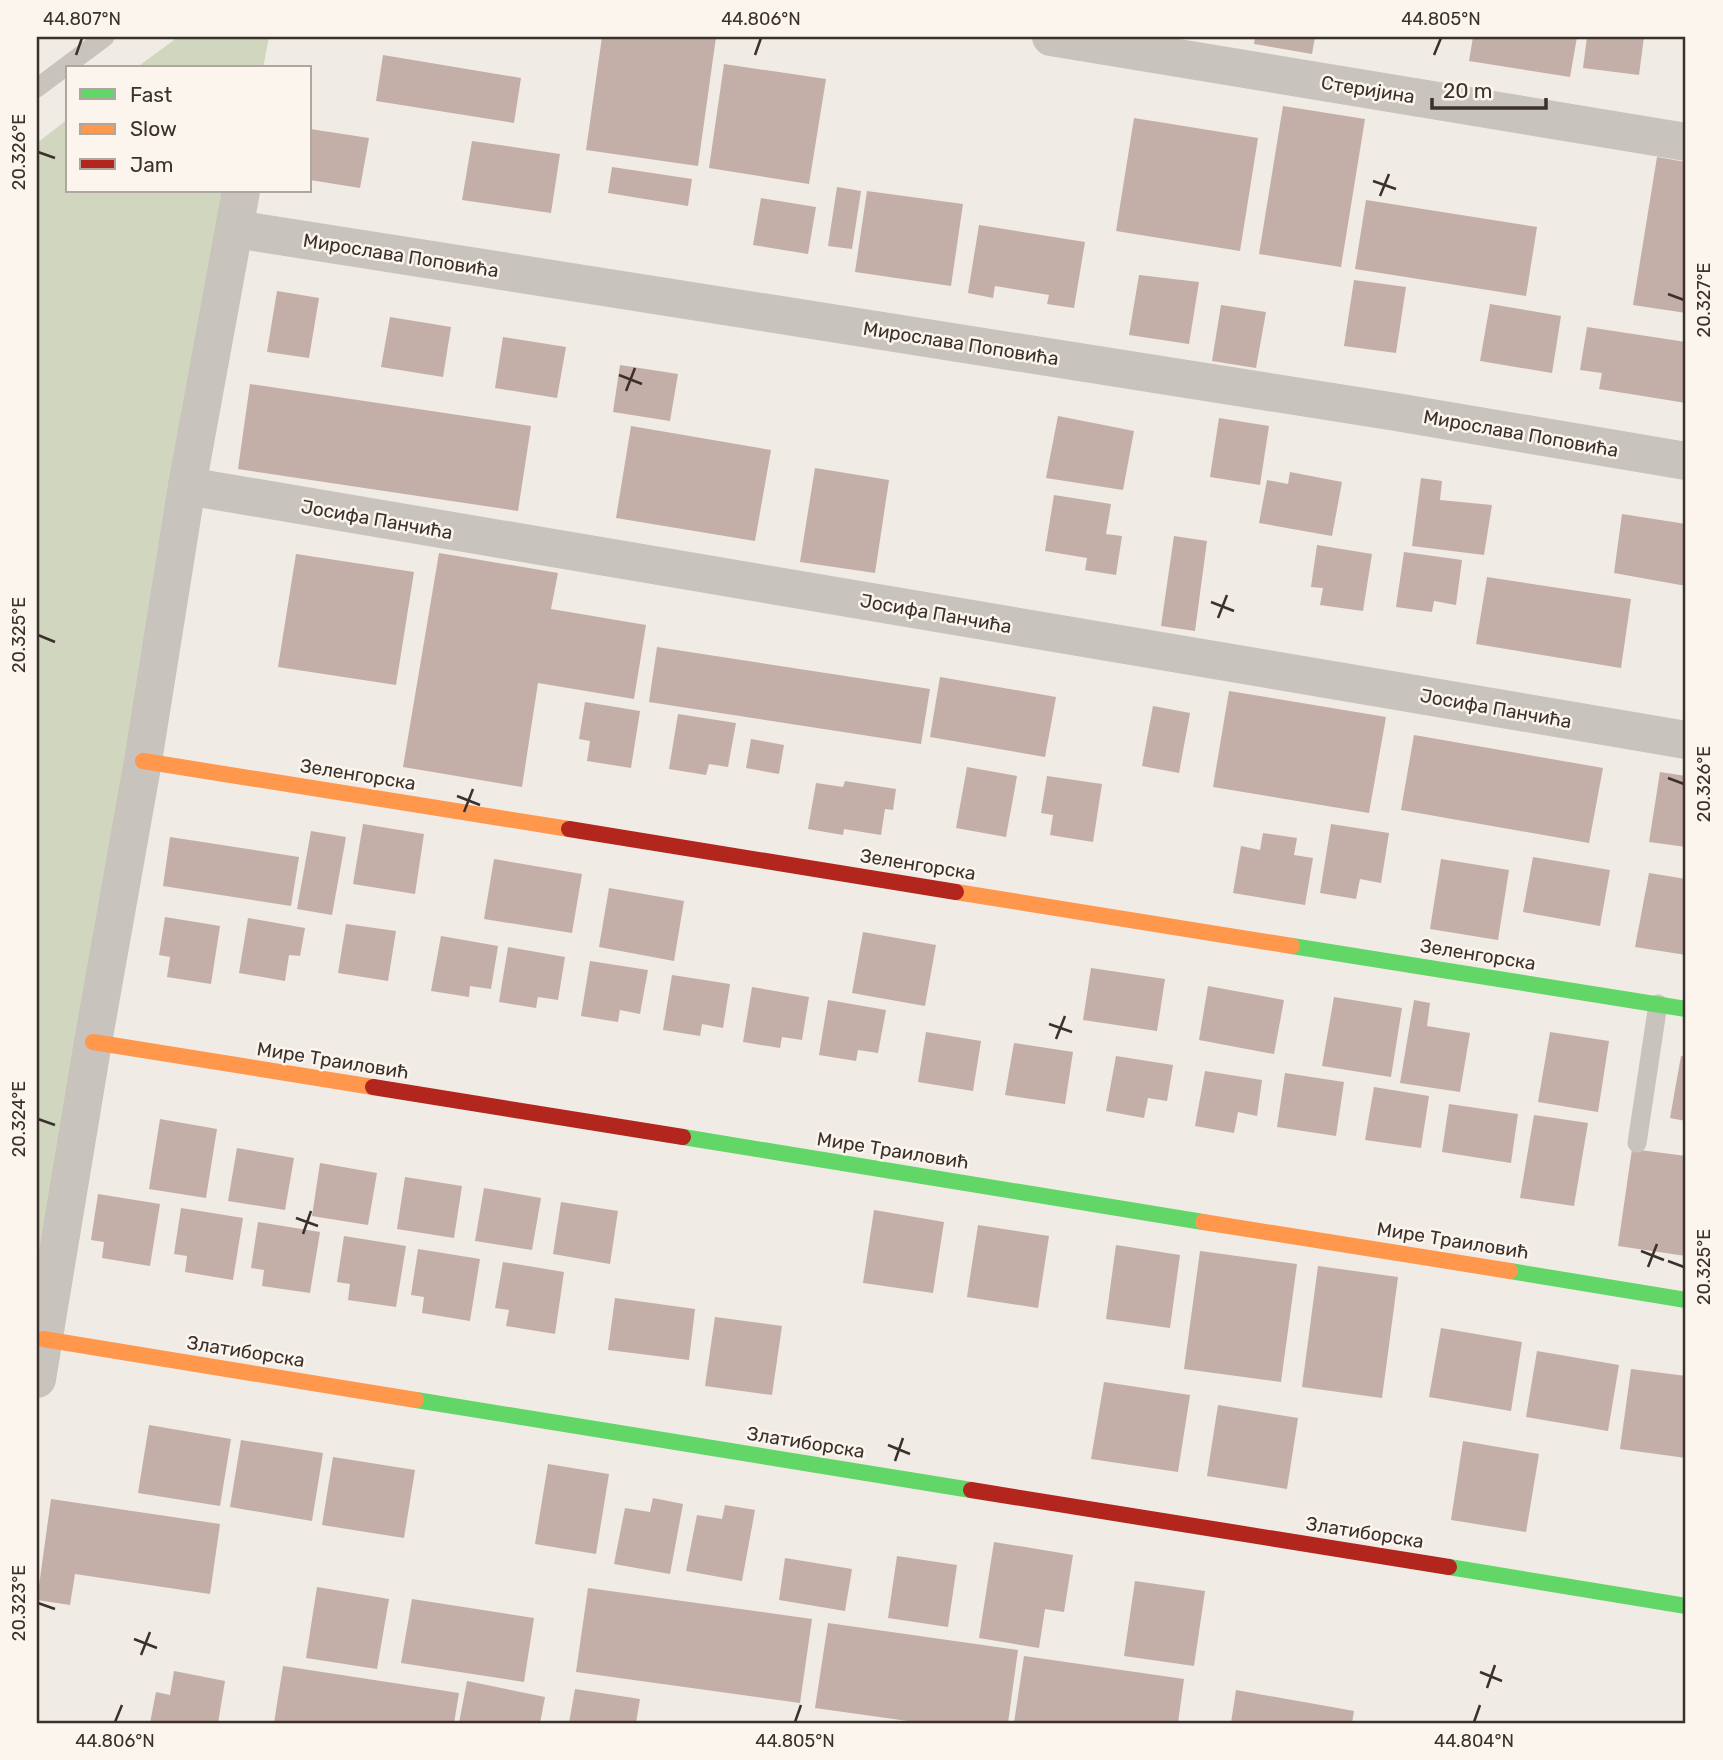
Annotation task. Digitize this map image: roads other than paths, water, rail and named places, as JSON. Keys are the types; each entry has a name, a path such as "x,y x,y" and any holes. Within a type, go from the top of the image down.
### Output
{"street":[{"name":"Стеријина","path":"1051,37 1686,142"},
{"path":"37,1379 143,761 187,486 241,192"},
{"name":"Мирослава Поповића","path":"234,229 1383,410 1686,461"},
{"name":"Јосифа Панчића","path":"187,486 1686,740"},
{"name":"Зеленгорска","path":"143,761 1686,1009"},
{"name":"Мире Траиловић","path":"93,1042 1686,1300"},
{"name":"Златиборска","path":"43,1339 1686,1606"}],"lane":[{"path":"66,66 105,37"},
{"path":"37,88 66,66"},
{"path":"1637,1143 1658,1004"}]}
